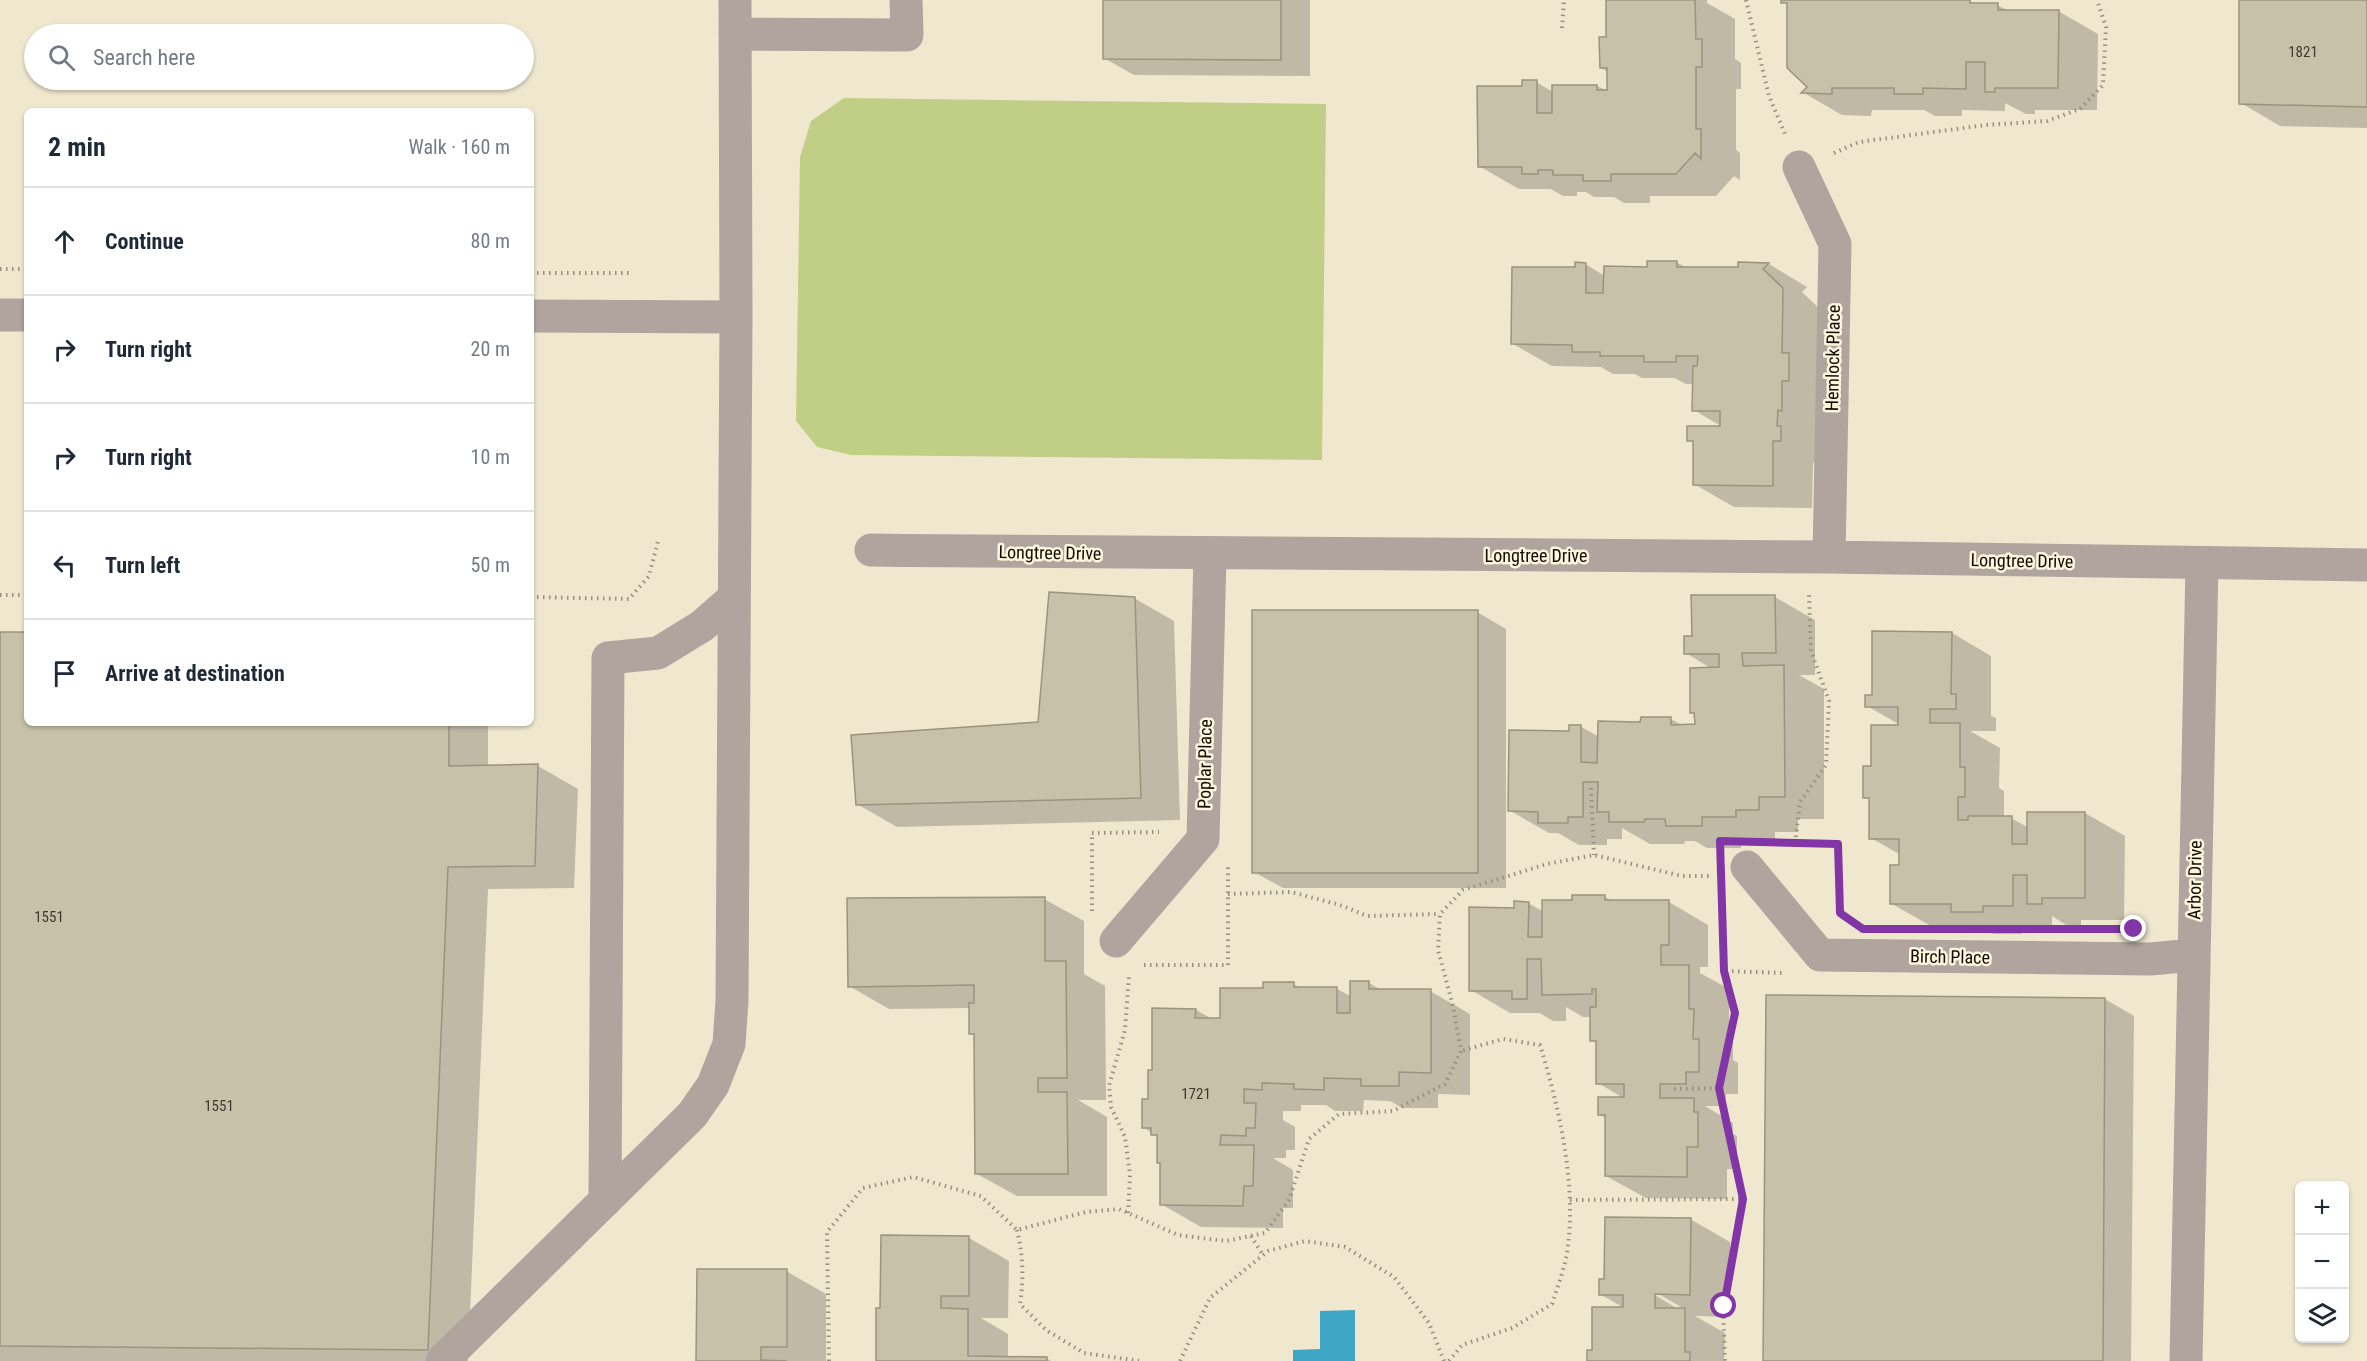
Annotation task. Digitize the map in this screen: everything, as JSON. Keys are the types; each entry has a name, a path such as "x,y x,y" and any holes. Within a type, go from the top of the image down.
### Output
{"street":[{"path":"442,1361 692,1115 713,1085 729,1044 732,1001 736,316 735,0"},
{"path":"735,34 907,34 906,0"},
{"name":"Hemlock Place","path":"1799,167 1835,244 1829,557"},
{"path":"0,315 24,315"},
{"path":"534,316 736,316"},
{"name":"Longtree Drive","path":"871,550 1210,555 1829,557 2202,564"},
{"name":"Poplar Place","path":"1123,953 1203,839 1210,555"},
{"path":"2202,564 2367,565"},
{"name":"Arbor Drive","path":"2186,1361 2202,564"},
{"path":"605,1201 608,658 658,653 702,626 734,598"},
{"name":"Birch Place","path":"1734,871 1820,955 2139,959 2194,956"}],"path":[{"path":"1562,28 1564,0"},
{"path":"1746,0 1769,96 1799,167 1859,142 1986,125 2047,121 2080,109 2103,85 2106,27 2097,0"},
{"path":"0,269 24,269"},
{"path":"534,273 629,273"},
{"path":"534,597 629,598 649,576 658,541"},
{"path":"1795,843 1800,802 1826,765 1829,701 1812,651 1809,588"},
{"path":"0,595 24,595"},
{"path":"1592,788 1594,855"},
{"path":"1774,843 1838,844 1840,913 1848,918"},
{"path":"1017,1230 1086,1212 1119,1209 1178,1236 1226,1241 1265,1233 1289,1200 1309,1139 1339,1114 1393,1111 1445,1084 1461,1051 1453,1006 1438,950 1440,914 1463,890 1547,864 1594,855 1682,876 1734,871"},
{"path":"1722,888 1724,971 1735,1013 1719,1088 1743,1199 1724,1306 1725,1361"},
{"path":"1228,894 1291,892 1340,905 1368,916 1440,914"},
{"path":"1123,953 1125,1030 1109,1086 1111,1107 1125,1137 1130,1175 1128,1213"},
{"path":"1724,971 1796,973"},
{"path":"1449,1361 1462,1345 1512,1328 1552,1304 1568,1247 1570,1187 1552,1086 1540,1045 1503,1039 1461,1051"},
{"path":"1674,1089 1719,1088"},
{"path":"829,1361 827,1232 863,1188 913,1177 981,1196 1017,1230 1022,1252 1023,1279 1020,1304 1046,1330 1084,1353 1138,1361"},
{"path":"1569,1200 1743,1199"},
{"path":"1251,1236 1263,1255"},
{"path":"1180,1361 1210,1298 1268,1251 1305,1241 1345,1247 1394,1277 1429,1323 1444,1361"}],"green space":[{"path":"844,98 1326,104 1322,460 851,455 817,447 796,421 800,157 811,121"}],"water":[{"path":"1355,1310 1355,1361 1293,1361 1293,1350 1320,1349 1320,1311"}],"building":[{"path":"1103,0 1281,0 1281,60 1103,59"},
{"path":"1606,0 1695,0 1696,39 1702,39 1702,67 1696,67 1696,129 1701,129 1701,159 1695,153 1676,174 1611,174 1611,181 1583,181 1583,175 1553,175 1553,170 1538,170 1538,174 1522,174 1522,167 1478,167 1477,86 1522,86 1522,80 1537,80 1537,113 1552,113 1552,85 1597,85 1597,90 1607,90 1607,68 1600,68 1599,37 1606,37"},
{"path":"1781,0 1970,0 1970,3 1998,3 1998,10 2059,10 2058,88 1995,88 1995,92 1985,92 1985,62 1966,62 1966,89 1923,88 1923,94 1894,94 1894,88 1832,88 1832,94 1801,93 1807,87 1787,68 1787,3 1781,3"},
{"path":"2239,0 2367,0 2367,107 2239,104"},
{"path":"1647,261 1677,261 1677,267 1738,267 1738,262 1769,263 1763,269 1783,288 1782,353 1789,353 1789,381 1782,381 1782,411 1778,410 1777,426 1781,426 1781,441 1773,441 1773,486 1693,485 1693,441 1687,441 1687,426 1720,426 1720,411 1692,411 1693,366 1697,366 1698,356 1676,356 1676,362 1644,362 1644,356 1600,356 1600,352 1572,352 1572,345 1511,344 1512,267 1575,267 1575,262 1586,263 1586,293 1603,293 1604,266 1647,267"},
{"path":"1049,592 1135,597 1141,798 856,805 851,735 1038,722"},
{"path":"1691,595 1775,595 1776,653 1742,653 1743,666 1784,665 1785,797 1759,797 1759,810 1736,810 1736,817 1702,817 1702,826 1666,826 1665,819 1645,819 1644,822 1609,822 1609,812 1597,812 1598,782 1583,782 1583,817 1568,817 1568,823 1538,823 1538,812 1508,811 1509,730 1569,731 1569,725 1581,725 1581,762 1597,763 1598,721 1640,722 1641,717 1671,717 1671,725 1695,724 1694,713 1690,713 1690,668 1719,667 1719,654 1684,654 1684,636 1692,636"},
{"path":"1252,610 1478,610 1478,873 1252,873"},
{"path":"1872,631 1952,632 1951,694 1956,694 1956,709 1930,709 1930,723 1960,723 1960,767 1965,767 1965,797 1958,797 1958,820 1968,820 1968,816 2012,816 2012,844 2027,844 2027,812 2085,812 2085,898 2042,898 2042,904 2027,904 2027,875 2013,875 2013,906 1983,906 1983,912 1951,912 1951,904 1890,904 1890,865 1899,865 1899,839 1869,839 1869,798 1863,798 1863,766 1871,766 1871,725 1898,725 1898,707 1865,707 1865,695 1872,695"},
{"path":"0,632 24,632 24,726 449,726 449,766 538,764 535,866 448,867 428,1350 0,1346"},
{"path":"1572,895 1605,895 1605,900 1669,900 1669,945 1661,945 1661,965 1689,965 1689,1009 1694,1009 1693,1039 1699,1039 1699,1072 1686,1072 1686,1084 1660,1084 1660,1098 1694,1098 1694,1112 1698,1112 1698,1147 1687,1147 1687,1177 1605,1176 1605,1115 1598,1115 1598,1097 1624,1097 1624,1084 1596,1084 1596,1041 1590,1041 1590,1007 1596,1007 1596,989 1592,989 1592,994 1542,995 1541,959 1527,959 1527,999 1512,999 1512,991 1469,991 1469,907 1514,908 1514,901 1529,902 1528,937 1542,937 1542,900 1572,900"},
{"path":"1045,897 1045,961 1066,961 1067,1078 1038,1078 1038,1092 1067,1092 1068,1174 975,1174 974,1034 969,1034 969,1003 974,1003 974,985 848,987 847,898"},
{"path":"1350,981 1369,981 1369,989 1431,989 1431,1073 1399,1072 1399,1086 1361,1086 1361,1079 1324,1078 1324,1090 1294,1089 1294,1084 1262,1083 1262,1090 1244,1089 1244,1103 1256,1103 1255,1128 1246,1128 1246,1136 1221,1135 1220,1145 1254,1145 1253,1186 1244,1186 1243,1206 1160,1205 1157,1135 1151,1135 1151,1128 1142,1128 1142,1099 1148,1099 1148,1070 1152,1070 1152,1008 1196,1009 1195,1018 1220,1018 1220,988 1263,988 1263,982 1294,982 1294,987 1337,987 1337,1013 1350,1013"},
{"path":"1766,995 2105,998 2103,1361 1763,1361"},
{"path":"1605,1217 1691,1218 1690,1295 1655,1294 1655,1308 1685,1308 1685,1352 1690,1352 1690,1361 1587,1361 1587,1350 1592,1350 1592,1307 1623,1307 1623,1295 1599,1295 1599,1279 1604,1279"},
{"path":"881,1235 969,1236 969,1296 941,1296 941,1308 968,1309 968,1356 1047,1357 1047,1361 876,1361 876,1308 880,1308"},
{"path":"697,1269 787,1269 787,1347 761,1347 761,1360 787,1361 696,1361"}],"route":[{"path":"1724,1306 1743,1199 1719,1088 1735,1013 1724,971 1720,841 1838,844 1840,913 1863,929 2134,929"}]}
